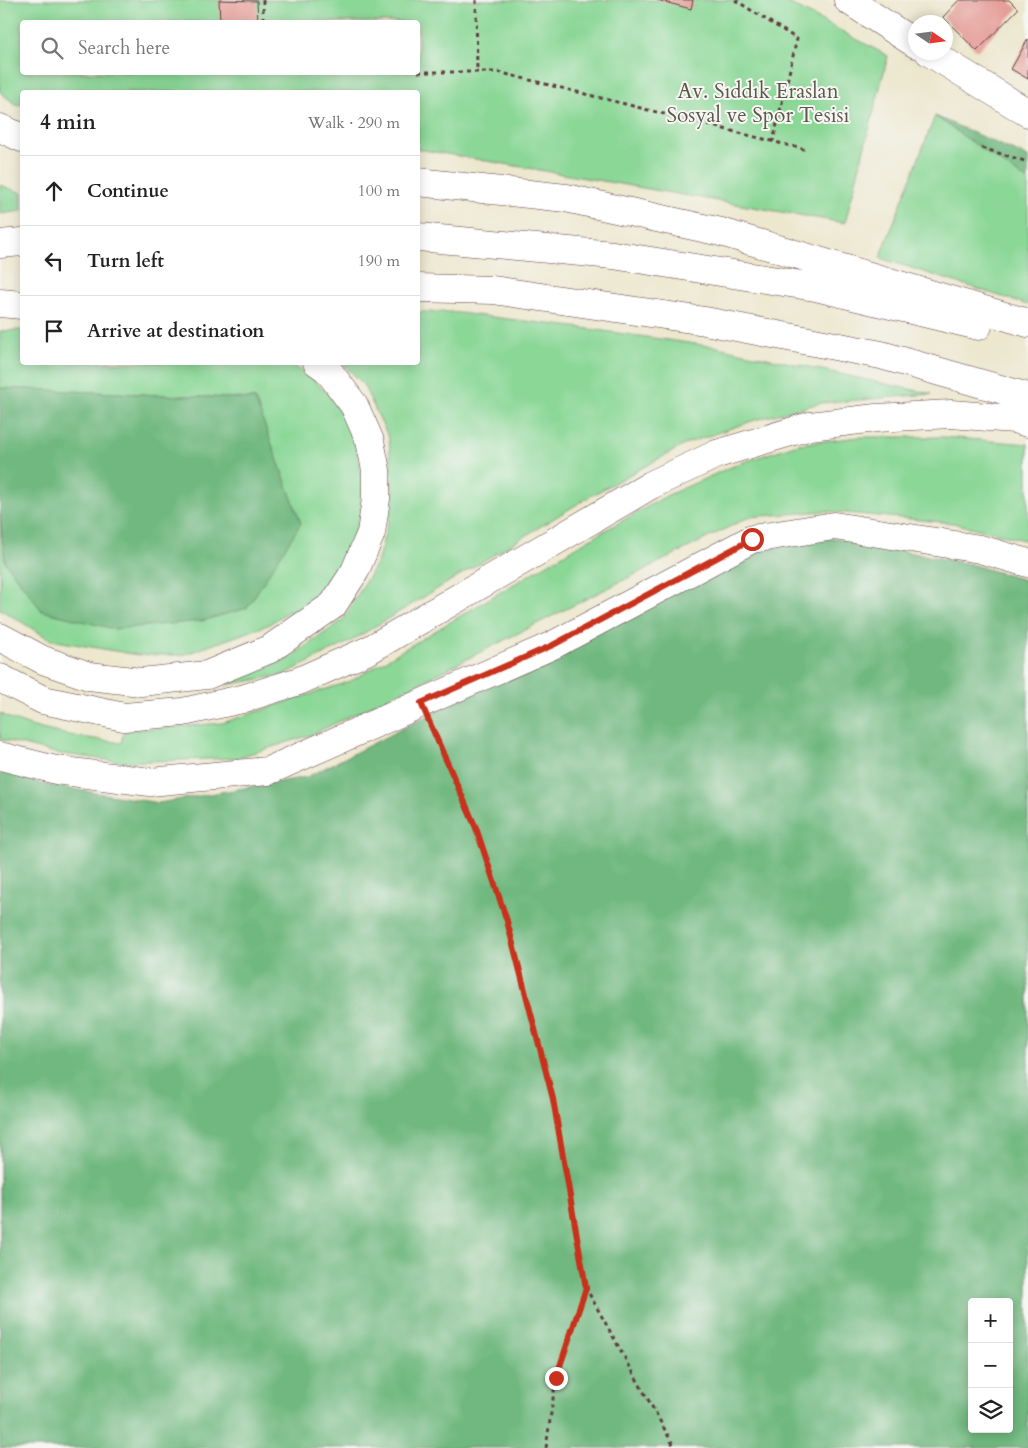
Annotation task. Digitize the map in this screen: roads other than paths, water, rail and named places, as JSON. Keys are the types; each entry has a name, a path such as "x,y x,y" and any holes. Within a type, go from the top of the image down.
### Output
{"main road":[{"path":"848,0 908,39"},
{"path":"942,60 1028,114"},
{"path":"0,128 20,137"},
{"path":"420,182 566,198 721,232 1028,323"},
{"path":"420,237 613,255 815,287 1028,338"},
{"path":"0,244 20,242"},
{"path":"420,288 493,290 705,321 882,355 1028,397"},
{"path":"0,301 20,297"},
{"path":"0,301 20,305"},
{"path":"0,637 43,660 89,676 141,682 207,675 270,649 333,605 355,571 371,533 376,499 376,470 370,441 354,405 327,369 321,365"},
{"path":"0,678 43,700 124,717 184,712 242,699 299,681 369,650 651,485 717,454 810,426 876,418 951,414 1014,419 1028,423"},
{"path":"0,756 56,770 150,782 268,771 553,645 752,539 834,526 980,549 1028,563"}],"park label":[{"name":"Av. Sıddık Eraslan Sosyal ve Spor Tesisi","path":"758,103"}]}
